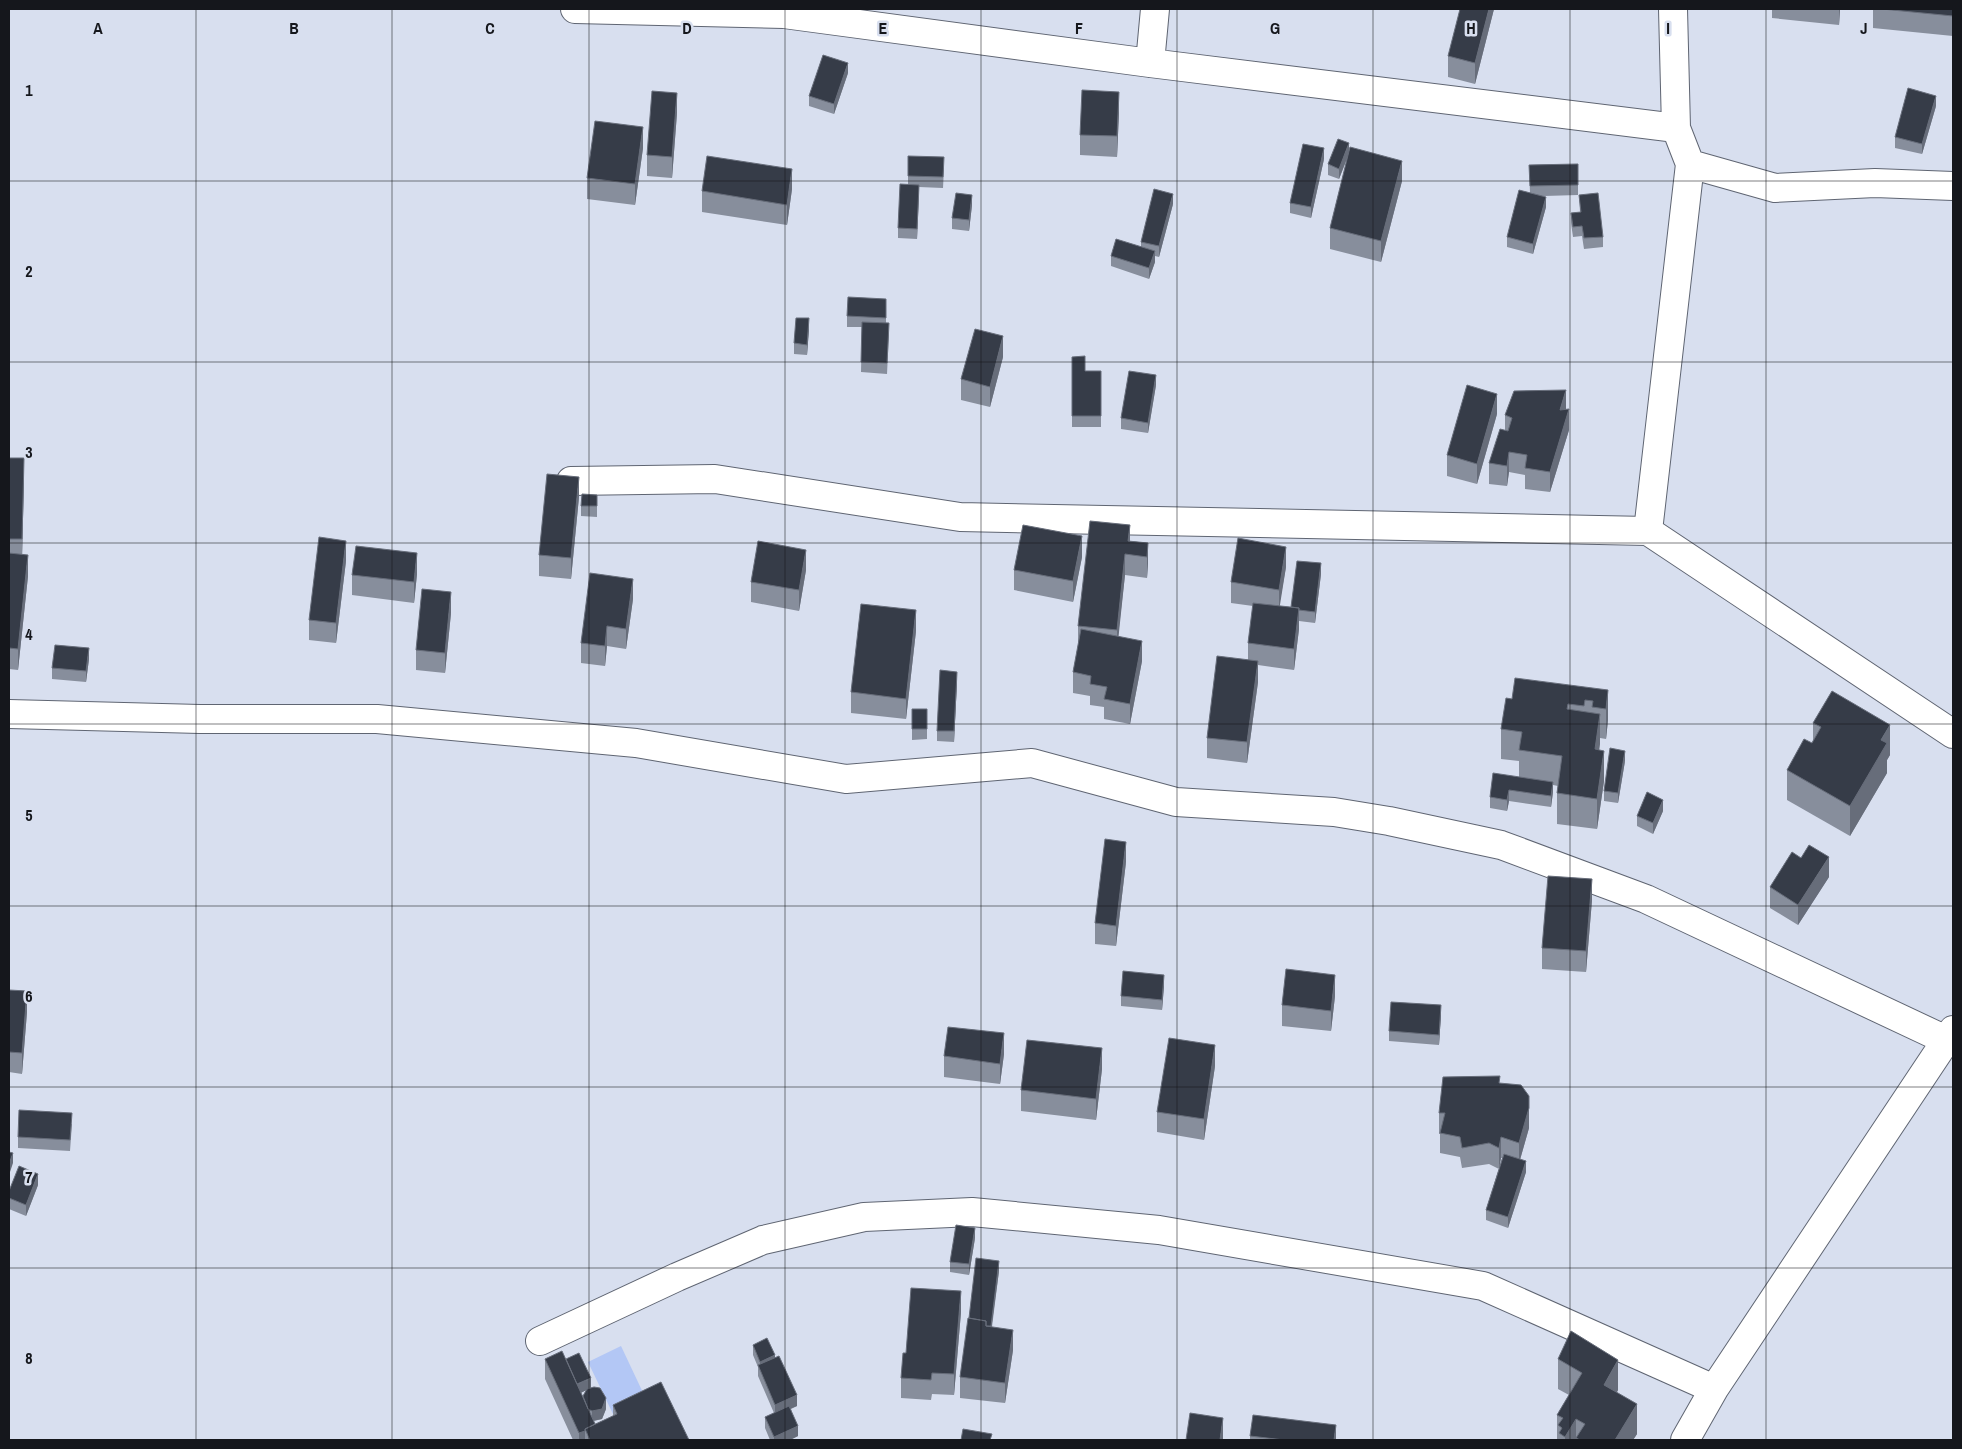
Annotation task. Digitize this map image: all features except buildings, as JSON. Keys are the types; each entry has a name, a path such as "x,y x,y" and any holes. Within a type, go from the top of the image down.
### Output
{"street":[{"path":"575,9 784,14 1150,63 1676,128"},
{"path":"1150,63 1154,9"},
{"path":"1648,531 1690,164 1676,128 1672,9"},
{"path":"1690,164 1774,188 1876,183 1953,186"},
{"path":"571,481 715,480 960,517 1648,531 1953,734"},
{"path":"9,714 200,719 377,719 636,743 846,779 1032,763 1176,802 1334,812 1389,820 1501,845 1646,900 1950,1035 1714,1389 1685,1440"},
{"path":"540,1341 763,1240 864,1217 972,1212 1159,1230 1483,1286 1714,1389"}],"shaded area":[{"path":"621,1346 646,1399 613,1414 588,1362"}]}
